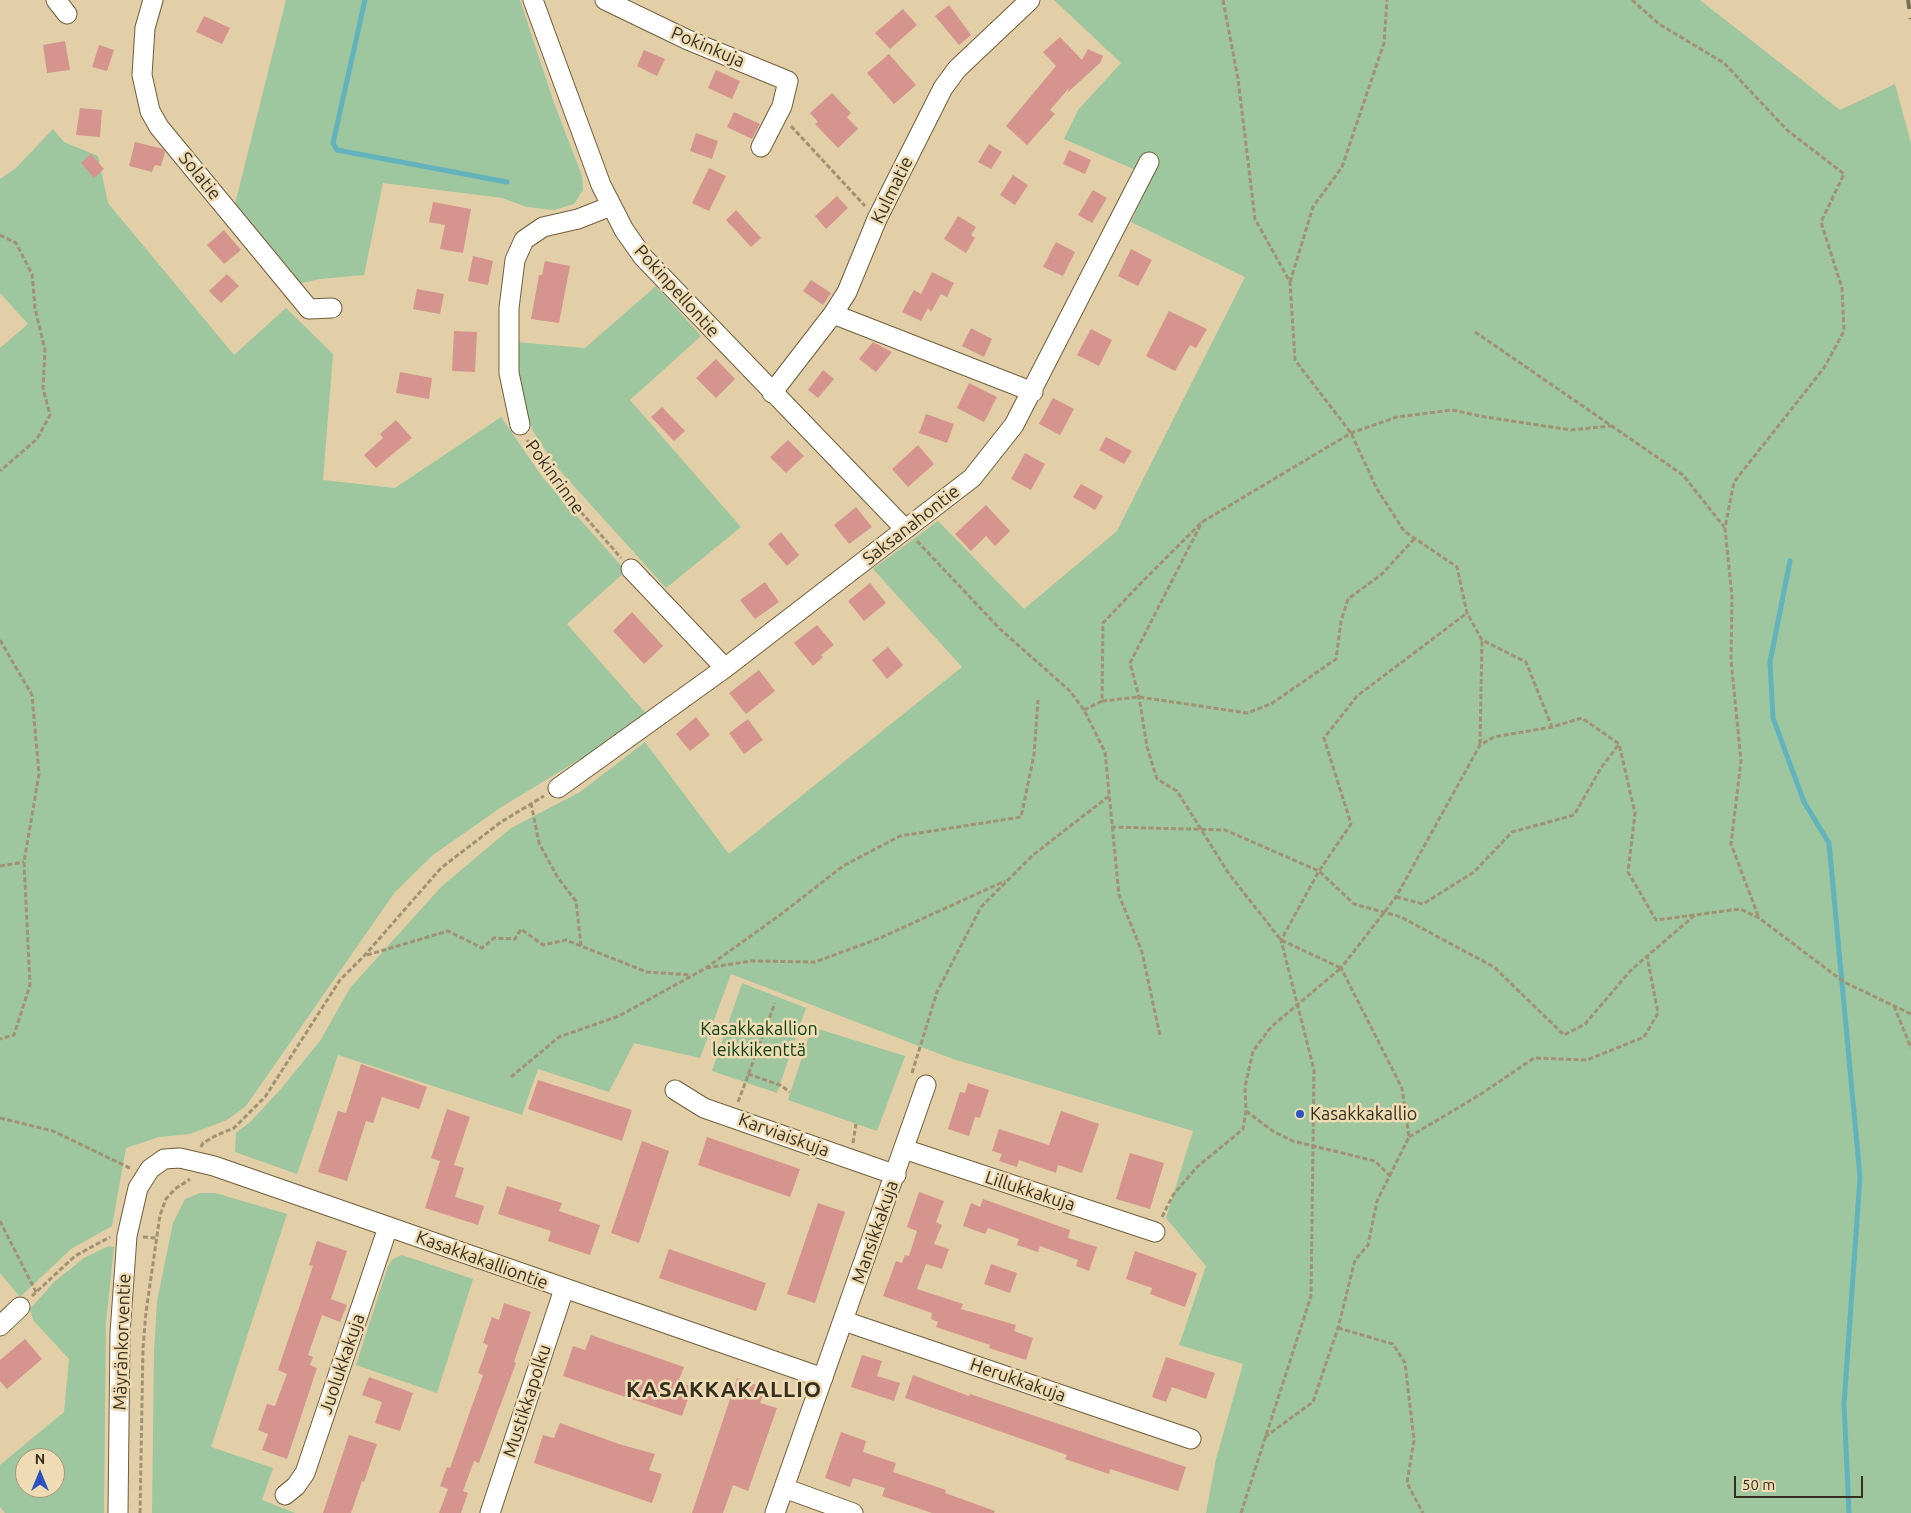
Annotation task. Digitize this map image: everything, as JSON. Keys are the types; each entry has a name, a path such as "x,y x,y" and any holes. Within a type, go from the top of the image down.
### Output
{"street":[{"name":"Solatie","path":"153,0 145,28 142,76 150,111 159,127 309,309 332,308"},
{"name":"Pokinpellontie","path":"533,0 611,206 624,230 644,257 772,393 905,529"},
{"name":"Pokinkuja","path":"605,0 688,40 788,81 782,106 761,147"},
{"name":"Kulmatie","path":"772,393 833,314 855,274 877,219 943,88 957,69 1030,0"},
{"name":"Saksanahontie","path":"558,788 726,668 972,478 1014,425 1033,392 1149,162"},
{"name":"Pokinrinne","path":"520,425 509,373 509,308 515,260 524,240 543,227 578,219 611,206"},
{"path":"833,314 1033,392"},
{"path":"631,569 726,668"},
{"name":"Mansikkakuja","path":"775,1513 896,1175 904,1149 918,1083"},
{"name":"Karviaiskuja","path":"675,1090 704,1108 896,1175"},
{"name":"Lillukkakuja","path":"904,1149 1155,1232"},
{"name":"Kasakkakalliontie","path":"145,1175 157,1162 164,1159 180,1158 196,1161 823,1378"},
{"name":"Mäyränkorventie","path":"118,1513 122,1288 127,1236 133,1204 145,1175"},
{"name":"Juolukkakuja","path":"285,1495 296,1486 305,1473 388,1226"},
{"name":"Mustikkapolku","path":"490,1513 564,1289"},
{"path":"0,1326 20,1307"},
{"name":"Herukkakuja","path":"844,1320 1192,1439"},
{"path":"784,1488 852,1513"}],"path":[{"path":"1223,0 1238,79 1255,219 1290,282"},
{"path":"1155,1232 1173,1194 1197,1167 1243,1129 1246,1111 1245,1087 1253,1051 1271,1027 1297,1003 1341,968 1386,913 1480,745 1482,640 1467,613 1456,567 1404,531 1377,488 1351,433 1295,360 1290,282 1313,207 1342,167 1384,43 1387,0"},
{"path":"1632,0 1660,24 1724,63 1787,130 1844,174 1821,222 1842,288 1844,331 1824,368 1734,482 1725,528 1732,597 1731,660 1741,761 1731,844 1760,918"},
{"path":"782,106 787,122 877,219"},
{"path":"0,235 16,243 32,274 35,308 45,350 43,388 50,415 36,439 0,471"},
{"path":"1475,332 1682,475 1725,528"},
{"path":"1102,701 1103,623 1202,522 1351,433 1396,417 1452,410 1571,430 1611,426"},
{"name":"Pokinrinne","path":"520,425 530,446 561,488 631,569"},
{"path":"1202,522 1130,663 1139,697 1146,747 1157,779 1177,791 1199,829 1229,874 1281,940 1314,1070 1311,1296 1241,1513"},
{"path":"905,529 942,565 1000,629 1070,691 1084,710 1105,752 1119,895 1142,952 1160,1036"},
{"path":"1084,710 1102,701 1139,697 1247,712 1271,704 1336,659 1340,621 1348,599 1382,574 1415,538"},
{"path":"1281,940 1320,871 1351,824 1324,738 1357,696 1467,613"},
{"path":"0,640 32,695 39,774 24,862 30,985 14,1034 0,1039"},
{"path":"1482,640 1526,662 1552,727"},
{"path":"511,1077 559,1036 619,1016 706,968 780,916 843,866 900,836 1021,817 1034,755 1038,700"},
{"path":"1480,745 1494,737 1552,727 1582,718 1619,744 1635,813 1628,872 1656,920 1740,909 1760,918 1844,982 1911,1014"},
{"path":"1396,897 1423,904 1474,872 1512,832 1574,815 1601,768 1619,744"},
{"path":"198,1152 203,1143 234,1128 265,1097 340,980 365,955 441,868 501,822 558,788"},
{"path":"918,1083 937,992 981,907 1033,855 1109,796"},
{"path":"531,803 539,843 558,878 576,901 581,947"},
{"path":"1112,827 1224,830 1320,871 1354,904 1401,917 1494,967 1564,1034 1585,1024 1631,970 1695,914"},
{"path":"0,866 24,862"},
{"path":"706,968 751,961 815,962 880,938 1008,880"},
{"path":"365,955 448,931 482,948 494,938 514,939 521,929 543,945 566,940 647,972 692,975"},
{"path":"1281,940 1341,968 1402,1088 1409,1137"},
{"path":"1265,1437 1313,1402 1338,1328 1355,1260 1368,1245 1377,1201 1409,1137 1481,1094 1534,1058 1588,1060 1644,1037 1658,1013 1647,956"},
{"path":"734,1117 775,1003"},
{"path":"1893,1005 1911,1048"},
{"path":"748,1074 780,1085 790,1092"},
{"path":"1246,1111 1274,1132 1293,1141 1376,1161 1390,1176"},
{"path":"0,1118 53,1131 145,1175"},
{"path":"140,1513 143,1348 160,1215 166,1199 190,1179"},
{"path":"0,1221 36,1292"},
{"path":"20,1307 75,1256 97,1242 116,1235"},
{"path":"139,1237 157,1238"},
{"path":"1338,1328 1393,1344 1405,1364 1414,1440 1407,1482 1423,1513"}],"green space":[{"path":"286,0 520,0 554,103 582,176 583,190 574,204 554,210 527,207 502,198 383,183 364,275 320,279 297,284 235,204"},
{"path":"1054,0 1700,0 1840,110 1895,84 1911,143 1911,1513 1206,1513 1216,1459 1243,1364 1179,1345 1206,1266 1166,1218 1193,1131 953,1059 731,974 700,1058 634,1043 609,1092 538,1069 522,1115 338,1055 297,1174 235,1152 236,1133 250,1122 280,1090 320,1041 350,988 441,887 511,828 580,792 645,742 729,854 962,667 873,569 938,521 1024,609 1117,531 1245,277 1131,222 1152,177 1064,139 1078,110 1121,63"},
{"path":"53,129 64,142 98,156 108,203 234,355 286,308 333,354 323,480 395,488 501,417 543,478 626,571 567,624 649,717 500,808 433,855 395,892 246,1106 227,1120 190,1134 159,1137 126,1148 112,1226 71,1249 20,1297 0,1273 0,348 28,324 0,293 0,179 16,168"},
{"path":"656,286 701,336 630,400 741,527 666,588 555,465 533,431 521,398 516,359 516,342 585,348"},
{"name":"Kasakkakallion leikkikenttä","path":"742,983 806,1008 777,1093 712,1071"},
{"path":"812,1027 905,1056 877,1131 788,1100"},
{"path":"200,1193 215,1193 287,1214 211,1447 273,1468 262,1500 295,1513 152,1513 154,1353 157,1301 173,1223 185,1199"},
{"path":"109,1246 114,1247 106,1322 104,1513 5,1513 0,1507 0,1465 15,1453 15,1498 65,1498 65,1448 21,1448 64,1412 69,1359 33,1320 30,1309 54,1282 84,1258"},
{"path":"402,1255 473,1279 437,1393 356,1365 388,1266 393,1259"}],"building":[{"path":"949,5 971,35 959,45 935,16"},
{"path":"903,9 917,25 890,49 875,33"},
{"path":"204,16 230,28 222,44 196,32"},
{"path":"1060,37 1082,60 1088,49 1103,56 1100,63 1067,93 1070,87 1050,110 1055,114 1027,145 1006,126 1056,66 1043,52"},
{"path":"65,41 70,70 47,73 43,45"},
{"path":"99,45 114,50 107,71 92,67"},
{"path":"644,50 665,59 657,76 637,66"},
{"path":"889,54 916,85 894,104 867,73"},
{"path":"716,70 740,81 732,99 708,88"},
{"path":"832,93 851,113 847,117 858,129 838,148 815,124 818,122 810,113"},
{"path":"80,108 102,110 100,137 76,135"},
{"path":"734,112 760,124 752,139 727,127"},
{"path":"696,133 718,141 712,159 690,151"},
{"path":"135,142 163,149 165,152 161,166 155,165 152,172 129,166"},
{"path":"989,144 1002,152 991,169 978,162"},
{"path":"1069,150 1091,160 1085,174 1063,164"},
{"path":"91,154 104,169 94,178 81,163"},
{"path":"709,168 726,176 709,211 692,203"},
{"path":"1013,175 1028,185 1015,205 1000,195"},
{"path":"1093,190 1107,198 1092,223 1078,215"},
{"path":"837,196 848,208 826,229 815,216"},
{"path":"433,202 471,209 463,253 440,249 445,225 429,222"},
{"path":"736,210 761,238 751,247 726,220"},
{"path":"958,216 976,227 971,235 975,238 966,253 944,239"},
{"path":"224,230 241,250 224,264 207,245"},
{"path":"1056,242 1075,252 1063,276 1043,267"},
{"path":"1131,249 1152,260 1138,286 1118,276"},
{"path":"473,256 493,261 488,285 468,281"},
{"path":"545,261 570,266 559,323 531,319 539,275 542,275"},
{"path":"932,272 954,283 947,297 941,294 931,312 928,308 921,321 902,312 914,290 921,294"},
{"path":"227,274 239,286 221,303 209,291"},
{"path":"811,280 831,293 823,305 803,291"},
{"path":"417,289 444,294 440,314 413,309"},
{"path":"1169,311 1207,329 1196,348 1190,345 1175,371 1146,356"},
{"path":"971,328 992,339 984,357 962,346"},
{"path":"1091,329 1112,340 1099,366 1077,355"},
{"path":"454,331 477,332 475,372 452,371"},
{"path":"873,342 892,352 876,372 859,359"},
{"path":"716,359 735,379 716,398 696,378"},
{"path":"823,370 834,379 818,398 808,390"},
{"path":"400,372 432,378 429,399 396,393"},
{"path":"969,383 997,397 984,422 957,408"},
{"path":"1053,398 1074,409 1060,435 1039,424"},
{"path":"662,407 685,431 674,441 651,417"},
{"path":"926,414 954,424 947,443 919,433"},
{"path":"396,420 412,438 376,468 364,455 383,438 380,434"},
{"path":"1106,437 1132,451 1124,464 1099,450"},
{"path":"788,440 804,456 786,473 770,457"},
{"path":"918,445 934,464 908,487 892,469"},
{"path":"1025,453 1045,464 1031,490 1011,479"},
{"path":"1081,484 1103,496 1095,510 1073,497"},
{"path":"986,505 1010,531 995,546 986,536 971,551 955,534"},
{"path":"856,507 872,527 849,544 834,525"},
{"path":"781,532 799,555 787,566 768,544"},
{"path":"765,582 779,602 755,619 740,600"},
{"path":"870,583 886,603 864,621 848,601"},
{"path":"632,612 663,646 644,664 613,631"},
{"path":"817,625 834,645 821,655 823,657 813,666 794,643"},
{"path":"888,647 903,665 887,679 872,660"},
{"path":"759,670 775,691 746,714 729,693"},
{"path":"696,717 710,735 690,751 676,734"},
{"path":"748,719 763,740 744,754 729,733"},
{"path":"361,1064 427,1087 419,1109 382,1097 373,1123 366,1121 347,1181 318,1172 338,1111 346,1113"},
{"path":"538,1080 632,1110 622,1141 528,1109"},
{"path":"968,1083 989,1090 980,1118 975,1117 969,1136 948,1129 960,1092 965,1093"},
{"path":"447,1109 470,1117 454,1165 464,1168 455,1197 484,1206 478,1225 425,1208 440,1161 431,1158"},
{"path":"1061,1111 1099,1124 1082,1173 1058,1165 1056,1173 1019,1160 1017,1167 999,1161 1002,1154 992,1151 999,1129 1049,1145"},
{"path":"707,1137 800,1169 790,1197 698,1165"},
{"path":"642,1141 669,1151 639,1243 611,1233"},
{"path":"1130,1153 1164,1163 1150,1209 1116,1199"},
{"path":"507,1186 562,1203 559,1211 600,1225 590,1255 548,1241 551,1231 498,1214"},
{"path":"919,1192 944,1201 936,1222 942,1225 934,1244 949,1249 942,1269 926,1264 917,1289 963,1304 961,1309 1016,1325 1014,1331 1033,1338 1026,1360 989,1348 990,1345 936,1327 938,1322 931,1319 932,1313 883,1296 896,1261 902,1263 905,1255 909,1256 917,1231 907,1227"},
{"path":"983,1199 1070,1230 1068,1238 1097,1247 1089,1271 1076,1266 1078,1260 1040,1246 1038,1252 1017,1245 1019,1239 988,1228 985,1234 963,1226 971,1203 980,1207"},
{"path":"818,1203 845,1212 815,1303 787,1294"},
{"path":"317,1241 347,1251 331,1299 347,1305 340,1322 322,1315 308,1355 313,1357 310,1365 317,1368 287,1459 262,1450 268,1434 258,1430 267,1404 275,1406 287,1374 278,1370 313,1266 309,1265"},
{"path":"669,1249 766,1283 756,1311 659,1278"},
{"path":"1135,1251 1197,1273 1185,1307 1150,1294 1152,1288 1126,1279"},
{"path":"991,1264 1017,1273 1010,1293 984,1284"},
{"path":"504,1303 531,1312 514,1362 516,1363 479,1463 474,1461 463,1491 468,1493 461,1513 439,1513 448,1489 440,1486 447,1467 450,1468 483,1375 478,1373 488,1345 483,1343 492,1317 499,1320"},
{"path":"591,1335 684,1367 678,1382 692,1387 682,1416 563,1376 573,1346 585,1350"},
{"path":"25,1339 42,1359 7,1389 0,1381 0,1360"},
{"path":"862,1355 882,1361 877,1376 900,1383 894,1401 851,1387"},
{"path":"1166,1357 1215,1373 1206,1399 1172,1387 1166,1402 1152,1397"},
{"path":"913,1375 969,1396 970,1394 1186,1467 1178,1491 1110,1469 1109,1474 1065,1459 1067,1455 905,1398"},
{"path":"369,1377 413,1393 400,1431 375,1423 382,1402 362,1395"},
{"path":"737,1378 765,1388 760,1403 777,1408 748,1491 733,1485 723,1513 692,1513"},
{"path":"560,1423 619,1444 655,1454 649,1470 662,1474 652,1503 534,1463 543,1435 554,1438"},
{"path":"841,1432 866,1441 863,1452 896,1463 893,1472 946,1490 945,1493 995,1511 994,1513 932,1513 882,1496 885,1488 853,1478 850,1487 825,1478"},
{"path":"349,1435 377,1444 351,1513 323,1513"}],"waterway":[{"path":"365,0 333,143 337,150 507,182"},
{"path":"1790,561 1770,662 1773,718 1804,802 1829,843 1860,1177 1844,1404 1849,1513"}],"railway":[{"path":"1908,0 1911,19"}],"place":[{"name":"Kasakkakallio","path":"1300,1114"}],"district":[{"name":"KASAKKAKALLIO","path":"724,1390"}]}
